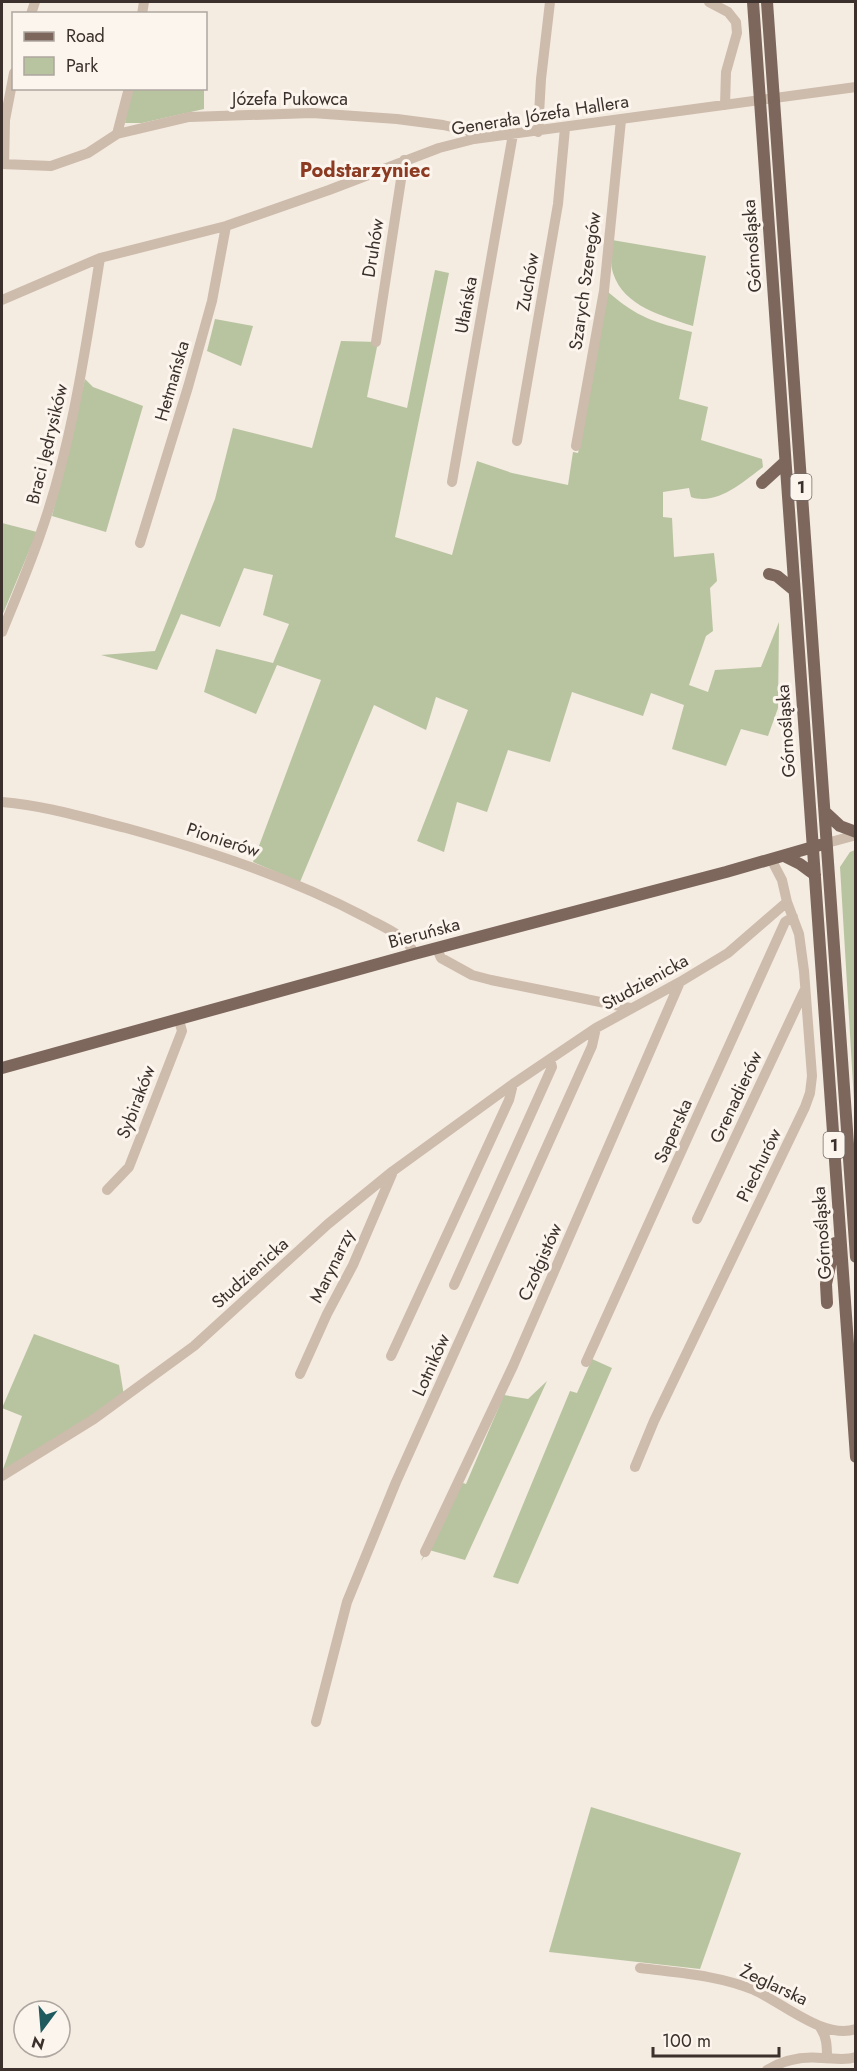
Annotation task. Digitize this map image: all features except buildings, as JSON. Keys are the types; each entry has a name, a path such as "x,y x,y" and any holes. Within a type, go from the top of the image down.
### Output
{"main road":[{"name":"Górnośląska","path":"753,2 855,1457"},
{"name":"Górnośląska","path":"767,2 855,1257"},
{"path":"762,483 785,462"},
{"path":"769,574 777,576 794,590"},
{"path":"825,812 840,826 855,834"},
{"name":"Bieruńska","path":"2,1068 827,843"},
{"path":"777,857 800,864 814,875"},
{"path":"827,1303 826,1284 834,1254 839,1218"}],"street":[{"path":"538,132 550,2"},
{"path":"709,2 728,12 736,22 737,33 726,72 725,105"},
{"path":"3,164 5,120 12,83"},
{"name":"Generała Józefa Hallera","path":"2,300 100,258 226,226 439,147 474,139 855,87"},
{"path":"117,134 128,90"},
{"name":"Józefa Pukowca","path":"3,164 51,166 88,153 117,134 189,117 312,113 443,125 469,131 474,139"},
{"name":"Szarych Szeregów","path":"576,446 604,291 621,120"},
{"name":"Zuchów","path":"517,441 558,204 565,128"},
{"name":"Ułańska","path":"452,482 513,134"},
{"name":"Druhów","path":"376,342 404,160"},
{"name":"Hetmańska","path":"140,543 212,302 226,226"},
{"name":"Braci Jędrysików","path":"2,632 41,534 68,437 80,382 100,258"},
{"name":"Pionierów","path":"2,802 59,810 207,852 272,874 381,926 410,944 414,954"},
{"name":"Bieruńska","path":"827,843 855,834"},
{"name":"Piechurów","path":"635,1467 654,1421 805,1107 810,1092 812,1076 799,934 777,857"},
{"name":"Studzienicka","path":"2,1476 94,1419 194,1346 328,1224 393,1171 513,1084 596,1028 728,953 788,902"},
{"name":"Saperska","path":"586,1362 785,922 793,917"},
{"path":"437,948 441,958 472,975 630,1008"},
{"name":"Czołgistów","path":"425,1552 513,1366 680,982"},
{"name":"Grenadierów","path":"697,1219 805,988"},
{"name":"Sybiraków","path":"107,1190 129,1167 182,1031 179,1020"},
{"name":"Lotników","path":"316,1722 347,1602 396,1482 592,1046 596,1028"},
{"path":"454,1285 552,1067 550,1059"},
{"path":"391,1356 509,1100 513,1084"},
{"name":"Marynarzy","path":"300,1374 327,1314 353,1265 393,1171"},
{"name":"Żeglarska","path":"640,1968 735,1983 771,1999 819,2026 839,2032 855,2029"},
{"path":"819,2026 824,2032 827,2043 827,2058"},
{"path":"767,2070 792,2059 855,2057"}],"green space":[{"path":"131,90 204,90 204,109 142,123 125,123"},
{"path":"612,240 706,256 693,326 657,314 635,302 626,294 618,285 613,273"},
{"path":"435,270 449,273 395,537 452,555 477,461 512,473 568,485 573,452 578,453 608,292 628,308 647,318 692,332 679,399 708,407 701,440 762,459 763,467 720,495 701,499 691,497 689,488 663,492 663,517 672,518 674,557 714,553 717,581 710,588 713,631 706,636 689,685 708,692 715,670 761,667 779,622 778,708 768,736 741,729 726,766 672,749 684,705 651,693 643,716 572,692 550,762 508,750 487,812 457,802 444,852 417,841 468,710 436,697 426,730 374,705 300,882 253,862 321,680 277,665 256,714 204,692 216,649 273,663 289,624 263,615 273,575 244,568 220,627 181,614 157,670 101,655 155,651 215,499 233,428 312,448 341,341 378,342 367,397 407,408"},
{"path":"215,319 253,326 241,366 207,351"},
{"path":"85,379 93,387 143,406 106,532 52,516"},
{"path":"2,523 37,532 2,616"},
{"path":"855,850 855,1118 840,867 850,852"},
{"path":"34,1334 119,1365 124,1396 2,1472 22,1416 2,1408"},
{"path":"592,1359 612,1368 518,1584 493,1577 570,1391 577,1393"},
{"path":"547,1381 465,1560 429,1550 421,1561 457,1481 466,1484 504,1395 528,1399"},
{"path":"591,1807 741,1853 700,1969 549,1952"}],"district":[{"name":"Podstarzyniec","path":"365,170"}]}
